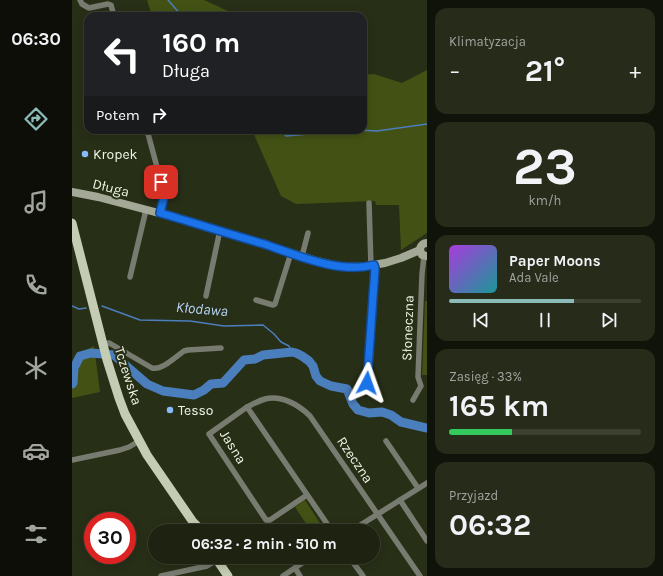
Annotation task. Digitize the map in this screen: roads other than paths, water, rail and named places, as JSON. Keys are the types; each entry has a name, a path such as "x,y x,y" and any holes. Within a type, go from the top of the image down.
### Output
{"main road":[{"name":"Tczewska","path":"72,223 118,398 139,441 192,524"},
{"path":"220,564 228,576"}],"street":[{"path":"80,0 82,4 89,8 108,4 111,5 113,12"},
{"path":"148,134 164,193 160,213"},
{"name":"Długa","path":"72,192 160,213 337,266 373,266 424,254 421,245 427,243"},
{"path":"367,383 375,268 373,266 369,203"},
{"path":"130,277 146,210"},
{"path":"206,296 220,230"},
{"path":"302,256 308,233"},
{"path":"256,300 273,305 275,304 291,253"},
{"name":"Słoneczna","path":"413,400 420,386 418,369 424,254"},
{"path":"104,347 109,343 155,369 162,367 184,351 221,348"},
{"name":"Rzeczna","path":"247,407 259,401 273,398 294,404 305,411 314,420 420,576"},
{"path":"247,407 327,524"},
{"name":"Jasna","path":"247,407 209,434 266,520 270,520 307,495"},
{"path":"72,460 120,450 139,441"},
{"path":"386,442 418,488"},
{"path":"362,524 427,482"},
{"path":"400,500 427,541"},
{"path":"161,576 207,566 209,564"},
{"path":"283,576 301,564"},
{"path":"355,564 363,576"},
{"path":"295,568 300,576"}],"waterway":[{"path":"168,0 178,12"},
{"path":"367,131 377,131 427,124"},
{"path":"284,134 286,136 309,134"},
{"name":"Kłodawa","path":"72,306 79,309 86,308"},
{"name":"Kłodawa","path":"102,306 140,320 190,321 224,326 263,325 281,342 289,346 292,352"},
{"name":"Kłodawa","path":"72,384 74,368 80,356 91,353 114,355 147,384 163,391 194,395 204,390 211,384 223,383 244,360 255,359 263,355 292,352 309,361 320,381 331,386 347,389 353,404 358,410 369,413 382,412 391,415 401,422 427,428"}],"place":[{"name":"Kropek","path":"85,154"},
{"name":"Tesso","path":"170,410"}]}
